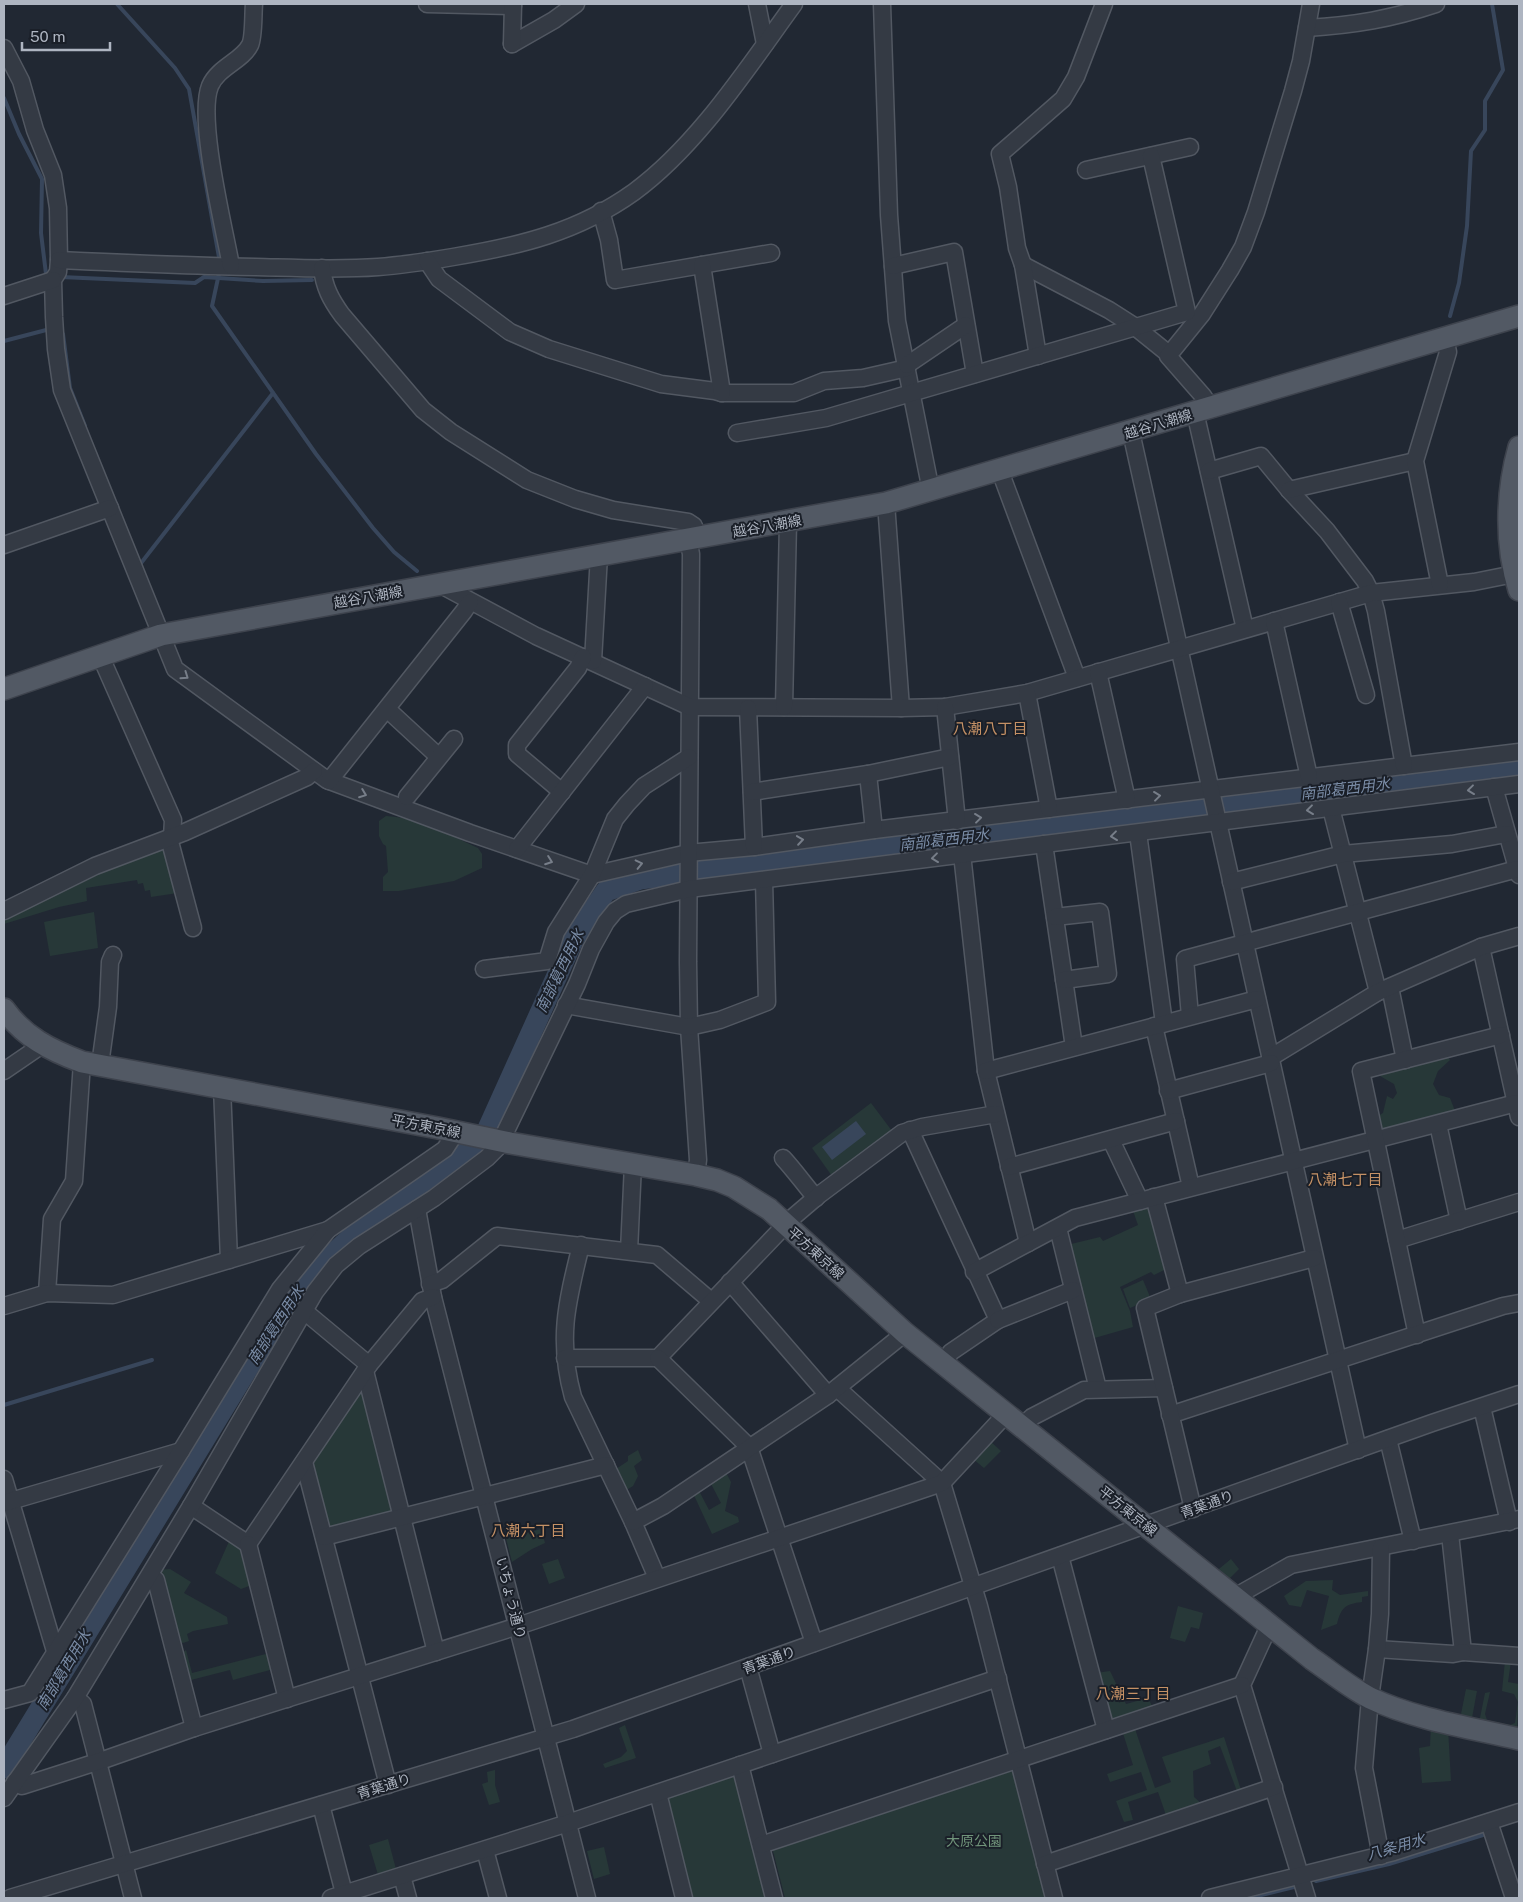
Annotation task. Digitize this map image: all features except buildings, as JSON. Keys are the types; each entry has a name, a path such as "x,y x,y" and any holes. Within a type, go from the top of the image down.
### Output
{"main road":[{"name":"越谷八潮線","path":"4,689 161,635 886,503 1519,316"},
{"path":"1517,582 1509,508 1511,481 1519,446"},
{"name":"平方東京線","path":"4,1009 19,1027 42,1045 91,1064 222,1087 500,1141 696,1175 734,1187 769,1209 904,1333 1312,1659 1370,1698 1398,1709 1459,1726 1519,1739"}],"street":[{"path":"231,266 212,160 206,102 210,86 216,74 250,45 254,4"},
{"path":"427,4 513,5 512,44 554,20 576,4"},
{"path":"758,4 765,44"},
{"path":"59,260 322,268 378,267 427,261 523,244 556,234 601,212 633,192 663,168 727,95 794,4"},
{"path":"882,4 889,215 897,321 931,491"},
{"path":"1038,356 1023,265 1017,248 1008,187 1000,154 1063,99 1076,77 1104,4"},
{"path":"1170,355 1202,314 1243,247 1256,212 1293,91 1311,4"},
{"path":"1307,28 1369,22 1402,16 1436,4"},
{"path":"4,48 20,81 35,130 53,175 58,208 59,260 58,272 53,280 56,348 62,390 175,669 329,781 592,876 688,856 754,846 1519,752"},
{"path":"1086,170 1190,147"},
{"path":"738,433 826,418 1187,312 1151,156"},
{"path":"601,212 609,240 615,280 771,253"},
{"path":"892,266 954,252 975,374"},
{"path":"427,261 439,279 510,332 556,352 661,384 722,393 794,392 824,381 863,378 907,366 966,325"},
{"path":"702,265 722,393"},
{"path":"1023,265 1109,310 1134,326 1170,355 1168,356 1203,396 1209,471 1245,629"},
{"path":"322,268 324,284 331,301 423,410 451,432 527,480 545,488 613,510 688,522 694,526 691,554 688,856 689,1027 697,1127 698,1160 696,1175"},
{"path":"4,296 53,280"},
{"path":"1440,585 1415,461 1448,352 1445,338"},
{"path":"1131,432 1358,1450"},
{"path":"1209,471 1261,456 1327,531 1365,581 1371,593 1404,766"},
{"path":"1289,490 1415,461"},
{"path":"1000,470 1077,678"},
{"path":"886,503 901,708"},
{"path":"4,545 110,508"},
{"path":"784,707 788,522"},
{"path":"562,792 517,754 517,745 578,668 588,659 598,555"},
{"path":"439,584 527,631 690,708 901,708 945,707 1027,693 1371,593 1474,582 1517,582"},
{"path":"329,781 470,602"},
{"path":"1340,602 1366,695"},
{"path":"1274,621 1309,777"},
{"path":"100,655 173,820 170,838 195,926"},
{"path":"1098,672 1127,800"},
{"path":"517,849 645,686"},
{"path":"1027,693 1049,809"},
{"path":"945,707 957,821"},
{"path":"748,708 754,846"},
{"path":"387,709 439,757"},
{"path":"406,797 454,738"},
{"path":"484,969 547,961 556,932 592,876 615,819 644,786 689,757"},
{"path":"752,792 868,774 950,757"},
{"path":"4,911 95,866 170,838 307,777 314,771"},
{"path":"868,774 874,830"},
{"path":"4,1798 75,1698 150,1576 315,1292 336,1265 359,1246 417,1210 487,1158 500,1141 598,935 615,911 626,904 689,886 764,880 1519,784"},
{"path":"1190,1016 1185,959 1358,912 1518,872 1494,788"},
{"path":"1331,808 1358,912 1405,1060"},
{"path":"1138,832 1168,1091 1191,1187"},
{"path":"1231,882 1343,854 1452,844 1506,834"},
{"path":"1044,844 1074,1047"},
{"path":"962,854 986,1071 1028,1243"},
{"path":"566,1005 689,1027 720,1020 768,1002 764,880"},
{"path":"1054,917 1100,912 1108,974 1064,980"},
{"path":"1168,1091 1270,1060 1384,990 1481,947 1519,936"},
{"path":"974,1272 1075,1218 1438,1124 1518,1110 1508,1044 1481,947"},
{"path":"47,1293 52,1219 74,1181 91,1064 108,1007 110,962 113,955"},
{"path":"986,1071 1257,999"},
{"path":"1416,1335 1361,1071 1405,1060 1508,1044"},
{"path":"4,1071 42,1045"},
{"path":"222,1087 229,1260"},
{"path":"658,1358 785,1224 902,1133 996,1114"},
{"path":"1009,1167 1176,1121"},
{"path":"1438,1124 1459,1221"},
{"path":"910,1130 974,1272 998,1320"},
{"path":"4,1700 30,1692 280,1290 328,1230 445,1149 462,1133"},
{"path":"1110,1140 1147,1199 1180,1294"},
{"path":"783,1158 800,1176 802,1182 816,1198"},
{"path":"628,1251 633,1164"},
{"path":"1397,1240 1519,1202"},
{"name":"いちょう通り","path":"417,1210 432,1290 588,1898"},
{"path":"1058,1228 1098,1389"},
{"path":"4,1306 47,1293 114,1295 328,1230"},
{"path":"248,1544 367,1368 432,1290 497,1236 657,1255 712,1301"},
{"path":"581,1245 569,1294 564,1328 565,1358 573,1397 633,1522 657,1578"},
{"path":"1193,1509 1145,1308 1180,1294 1314,1258"},
{"path":"730,1282 832,1392 942,1483 998,1678 1054,1898"},
{"path":"942,1364 951,1352 998,1320 1073,1290"},
{"path":"1170,1415 1503,1306 1519,1303"},
{"path":"303,1310 367,1368 436,1652"},
{"path":"633,1522 663,1506 832,1392 904,1333"},
{"path":"565,1358 658,1358 749,1447 814,1644"},
{"path":"15,1782 22,1786 98,1762 194,1728 518,1626 942,1483 1014,1420 1032,1417 1084,1390 1164,1388"},
{"name":"青葉通り","path":"10,1898 546,1737 1519,1394"},
{"path":"1236,1599 1240,1594 1292,1565 1517,1520 1482,1407"},
{"path":"1388,1439 1413,1541"},
{"path":"7,1502 181,1451"},
{"path":"304,1462 388,1785"},
{"path":"324,1537 606,1465"},
{"path":"4,1479 7,1502 55,1651"},
{"path":"191,1506 248,1544 287,1699"},
{"path":"1450,1534 1463,1652"},
{"path":"1380,1856 1365,1777 1370,1698 1377,1649 1381,1548"},
{"path":"1060,1556 1106,1730"},
{"path":"150,1576 156,1580 194,1728"},
{"path":"1269,1626 1242,1684 1307,1898"},
{"path":"1377,1649 1519,1656"},
{"path":"748,1667 772,1754"},
{"path":"322,1805 337,1896 568,1823 998,1678"},
{"path":"761,1846 1242,1684"},
{"path":"75,1698 83,1704 133,1898"},
{"path":"740,1765 774,1898"},
{"path":"1045,1864 1274,1787"},
{"path":"658,1793 684,1898"},
{"path":"1210,1898 1380,1856 1519,1812"},
{"path":"1490,1822 1512,1896"},
{"path":"485,1850 498,1898"},
{"path":"402,1876 408,1898"}],"green space":[{"path":"386,816 421,823 478,848 482,854 482,868 454,881 399,891 383,891 383,877 388,872 386,846 379,836 379,821"},
{"path":"166,846 178,893 151,897 150,890 145,891 143,883 138,884 137,880 86,888 87,901 59,907 4,924 4,917 94,873"},
{"path":"94,912 98,948 50,956 44,922"},
{"path":"1448,1057 1450,1060 1438,1071 1433,1084 1439,1095 1450,1098 1455,1111 1380,1130 1378,1116 1383,1113 1387,1096 1393,1099 1397,1093 1394,1084 1380,1076 1386,1071"},
{"path":"871,1103 892,1131 832,1176 812,1148"},
{"path":"1150,1203 1166,1269 1154,1275 1151,1272 1120,1287 1130,1311 1133,1327 1091,1339 1067,1245 1100,1237 1103,1241 1138,1225 1132,1208"},
{"path":"1143,1280 1151,1299 1130,1308 1123,1289"},
{"path":"364,1389 395,1509 392,1515 332,1530 326,1527 309,1461 358,1390"},
{"path":"990,1441 1001,1451 984,1468 973,1459"},
{"path":"638,1450 642,1460 634,1466 638,1476 633,1486 623,1492 613,1471 628,1461 628,1456"},
{"path":"724,1469 731,1482 725,1511 738,1517 739,1522 712,1534 692,1491 697,1487 709,1510 721,1503 709,1480"},
{"path":"541,1529 545,1543 512,1562 506,1538"},
{"path":"230,1539 242,1547 252,1585 241,1589 215,1573"},
{"path":"558,1559 565,1578 549,1584 542,1564"},
{"path":"1231,1559 1239,1569 1230,1578 1236,1591 1214,1573"},
{"path":"170,1569 191,1582 184,1593 227,1617 228,1624 193,1631 187,1634 189,1641 183,1643 176,1641 158,1570"},
{"path":"1333,1580 1332,1590 1340,1595 1368,1591 1368,1596 1362,1597 1362,1602 1351,1604 1345,1608 1340,1614 1337,1624 1321,1630 1329,1596 1307,1590 1301,1607 1289,1605 1284,1596 1306,1581"},
{"path":"1178,1606 1203,1613 1199,1629 1191,1627 1185,1642 1170,1638"},
{"path":"186,1650 192,1673 270,1653 274,1669 233,1680 230,1670 187,1681 180,1655"},
{"path":"1505,1661 1511,1661 1508,1682 1519,1684 1517,1732 1479,1723 1485,1693 1490,1692 1485,1714 1487,1720 1510,1725 1515,1723 1518,1702 1514,1694 1502,1691"},
{"path":"1110,1671 1126,1704 1148,1698 1152,1706 1108,1720 1096,1673"},
{"path":"1466,1689 1477,1691 1472,1718 1460,1719"},
{"path":"1431,1724 1448,1728 1451,1781 1422,1783 1419,1748 1430,1746"},
{"path":"625,1725 636,1758 605,1768 603,1764 621,1757 627,1751 619,1728"},
{"path":"1134,1726 1155,1788 1171,1782 1162,1757 1224,1737 1242,1793 1238,1794 1220,1746 1208,1751 1211,1764 1193,1771 1194,1797 1204,1806 1167,1818 1158,1792 1128,1802 1133,1820 1124,1822 1116,1801 1147,1790 1141,1772 1110,1782 1107,1774 1133,1765 1122,1730"},
{"name":"大原公園","path":"1010,1768 1016,1770 1048,1898 785,1898 772,1847"},
{"path":"495,1770 495,1785 500,1802 489,1805 482,1784 488,1782 487,1772"},
{"path":"737,1772 769,1898 690,1898 664,1796"},
{"path":"388,1839 397,1873 379,1878 369,1845"},
{"path":"604,1847 610,1874 594,1879 587,1851"}],"water":[{"path":"856,1121 866,1134 832,1160 822,1147"}],"waterway":[{"path":"117,4 175,68 189,89 220,263"},
{"path":"1450,316 1459,283 1467,226 1471,151 1485,130 1485,101 1503,70 1492,4"},
{"path":"4,98 19,134 42,179 41,233 46,274 49,274"},
{"path":"220,269 212,306 316,454 373,528 394,552 417,571"},
{"path":"61,277 195,283 204,277 263,281 312,280"},
{"path":"4,341 50,329"},
{"path":"63,334 70,388 85,426"},
{"path":"138,567 273,393"},
{"name":"南部葛西用水","path":"4,1768 298,1286 371,1219 466,1151 486,1133 574,938 606,891 640,879 1519,767"},
{"path":"4,1405 152,1360"},
{"name":"八条用水","path":"1316,1881 1389,1864 1483,1835"},
{"name":"八条用水","path":"1249,1898 1294,1887"}],"district":[{"name":"八潮八丁目","path":"990,729"},
{"name":"八潮七丁目","path":"1345,1180"},
{"name":"八潮六丁目","path":"528,1531"},
{"name":"八潮三丁目","path":"1133,1694"}]}
